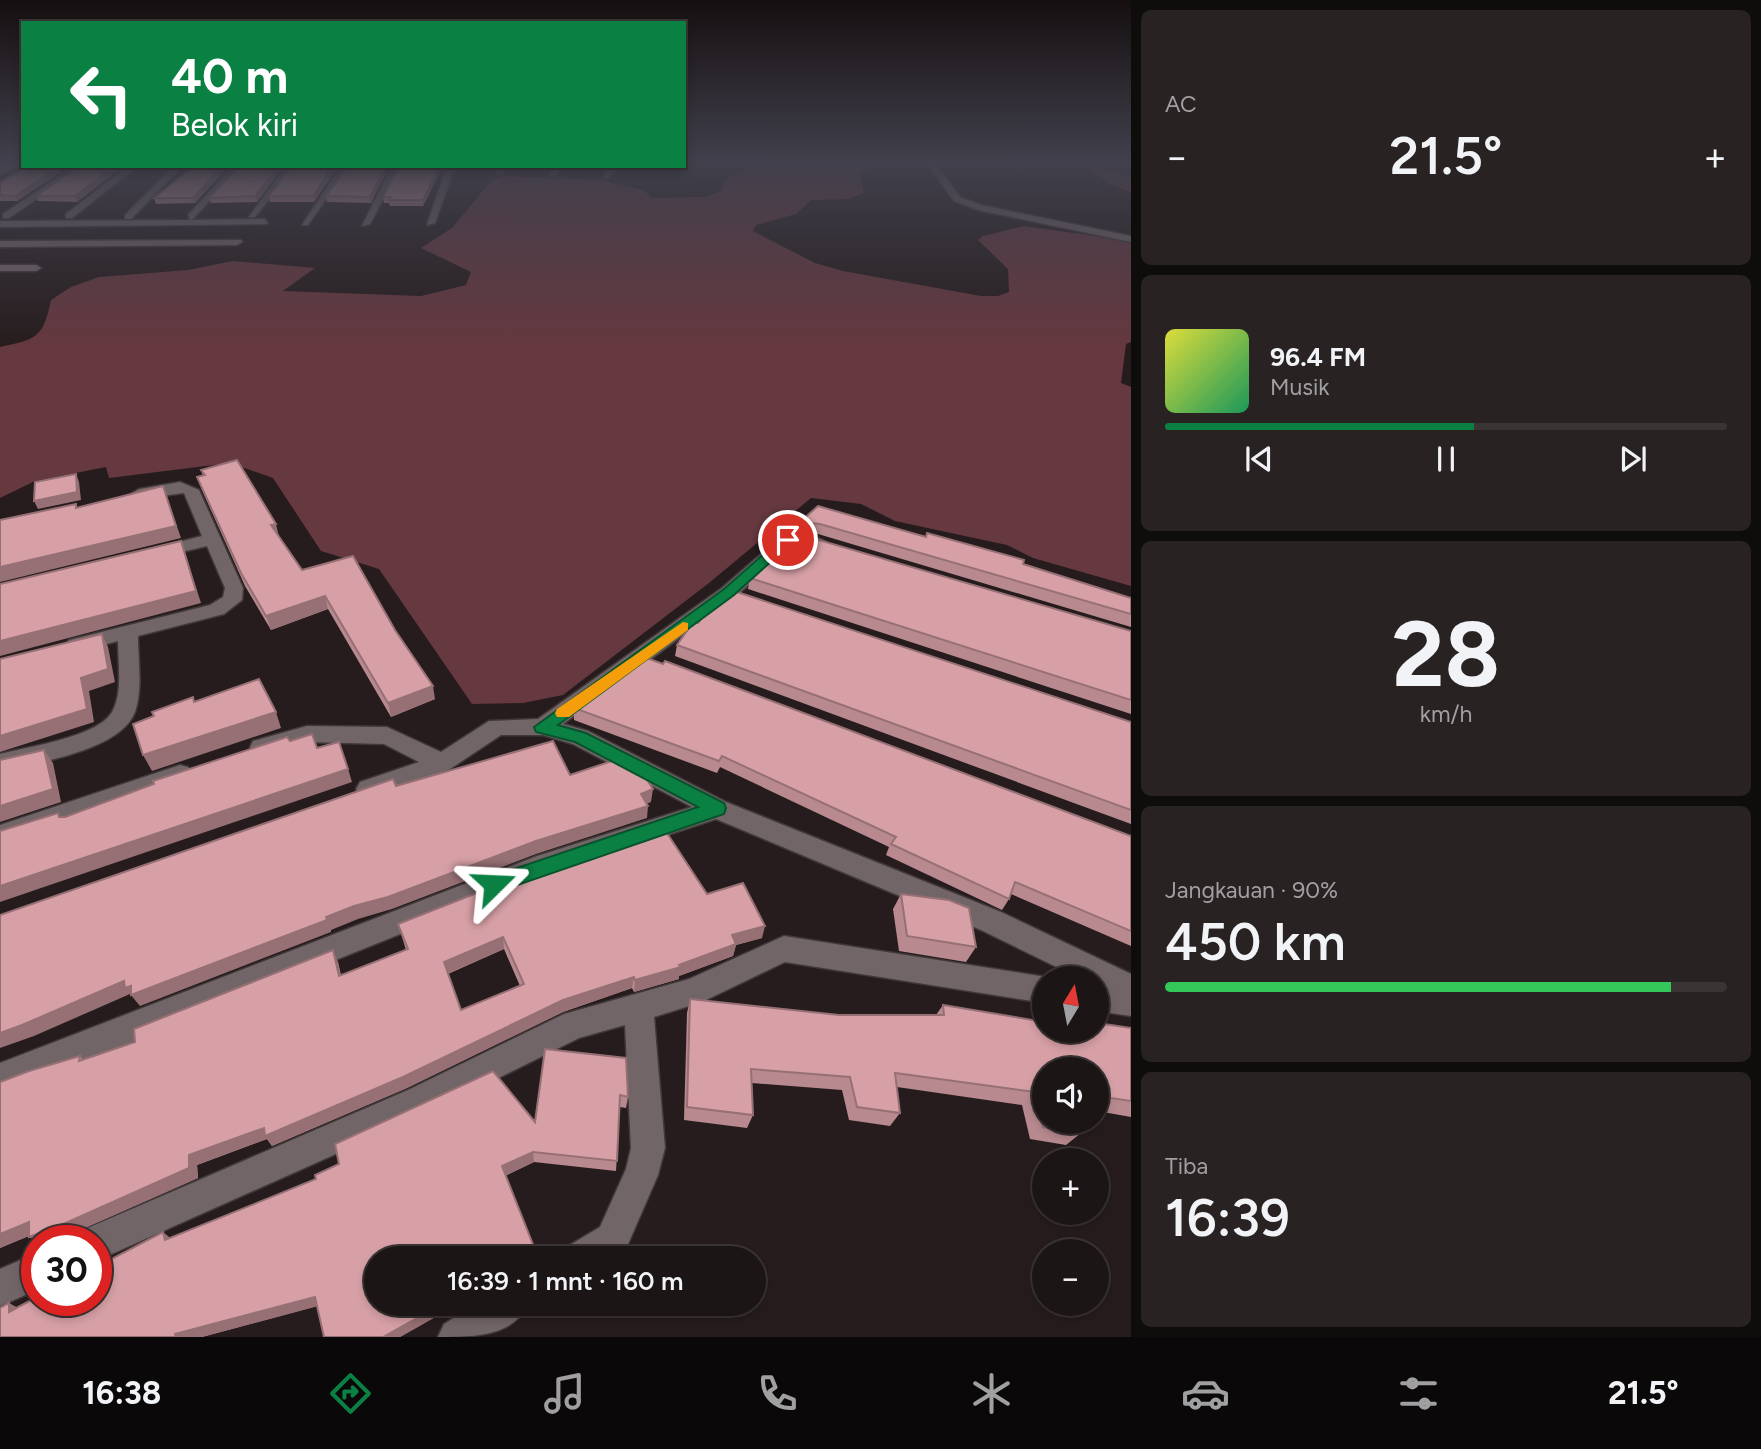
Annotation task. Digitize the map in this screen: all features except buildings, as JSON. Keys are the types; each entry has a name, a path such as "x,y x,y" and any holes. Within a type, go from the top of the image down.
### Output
{"street":[{"path":"1058,224 1131,239"},
{"path":"0,244 237,242"},
{"path":"0,268 36,268"},
{"path":"51,652 217,610 232,600 234,588 191,490 180,487 165,488 127,497"},
{"path":"136,558 213,539"},
{"path":"542,727 729,592 788,540 811,541 838,549"},
{"path":"729,592 755,601"},
{"path":"0,763 101,734 117,725 124,712 128,632"},
{"path":"645,655 671,665"},
{"path":"351,795 442,763 497,727 542,727 580,737 717,808 991,921 1131,989"},
{"path":"235,756 307,734 367,735 387,736 442,763"},
{"path":"0,835 196,769"},
{"path":"0,1079 546,864 717,808"},
{"path":"112,1236 419,1101 575,1024 639,1009 692,992 784,949 1032,987"},
{"path":"1110,999 1131,1002"},
{"path":"602,1246 613,1239 628,1198 642,1175 648,1148 639,1009"},
{"path":"0,1288 21,1278"},
{"path":"457,1337 491,1316"}],"shaded area":[{"path":"455,224 758,224 753,231 815,263 843,271 981,296 998,296 1009,292 1008,269 978,240 983,236 1024,226 1131,241 1131,342 1126,344 1121,383 1131,387 1131,586 1033,558 1007,545 895,521 861,504 811,498 709,583 563,695 523,703 472,704 379,569 321,551 273,478 230,463 109,478 106,467 35,481 0,498 0,347 22,342 36,335 45,322 51,300 71,287 99,277 188,270 233,261 315,268 283,291 421,296 466,285 471,272 421,248"}],"slow traffic":[{"path":"563,713 683,627"}],"route":[{"path":"494,884 546,864 717,808 580,737 542,727 729,592 788,540"}]}
